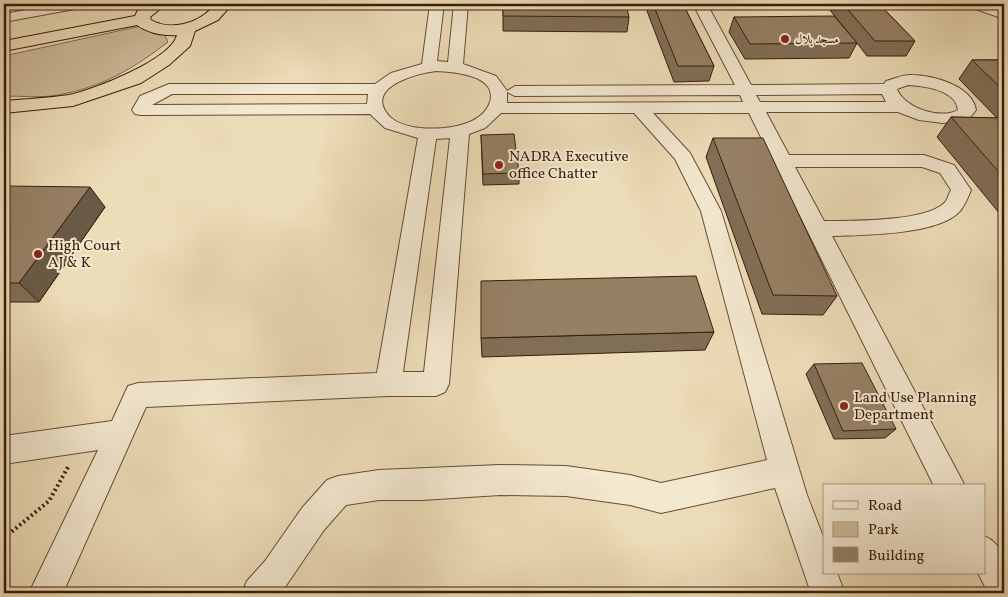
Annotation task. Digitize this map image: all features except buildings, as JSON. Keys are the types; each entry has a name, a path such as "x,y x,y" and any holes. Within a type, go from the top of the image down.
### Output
{"highway":[{"path":"142,19 145,12 158,4"},
{"path":"142,19 148,26 157,29 187,27 215,16 221,4"},
{"path":"4,46 142,19"},
{"path":"4,107 74,100 134,79 163,61 184,42 187,27"}],"street":[{"path":"4,18 80,4"},
{"path":"429,67 437,4"},
{"path":"455,66 461,4"},
{"path":"700,4 757,108 811,220 949,484"},
{"path":"975,4 1004,15"},
{"path":"455,66 472,70 486,77 496,86 497,100 487,119 460,130 428,134 407,132 390,125 378,115 374,104 377,92 380,89 400,74 429,67 455,66"},
{"path":"908,80 931,82 943,86 961,97 966,104 967,110 963,115 954,118 928,117 902,107 894,101 889,89 892,84 908,80"},
{"path":"376,109 140,110 146,100 170,89 380,89"},
{"path":"497,100 746,90 889,89"},
{"path":"497,100 639,108 902,107"},
{"path":"639,108 683,157 711,210 785,471 828,593"},
{"path":"46,593 138,395 388,384 436,384 460,130"},
{"path":"388,384 428,134"},
{"path":"782,161 924,161 947,169 961,190 952,207 923,222 877,227 811,220"},
{"path":"4,450 120,433"},
{"path":"259,593 277,573 313,519 338,492 379,485 422,485 500,480 557,481 630,490 661,498 785,471"},
{"path":"986,556 1004,588"}],"path":[{"path":"4,538 49,501 84,438"}],"green space":[{"path":"159,22 168,42 142,61 116,76 74,92 58,95 38,97 4,96 4,56"}],"place":[{"name":"مسجد بلال","path":"785,39"},
{"name":"NADRA Executive office Chatter","path":"499,165"},
{"name":"High Court AJ & K","path":"38,254"},
{"name":"Land Use Planning Department","path":"844,406"}]}
